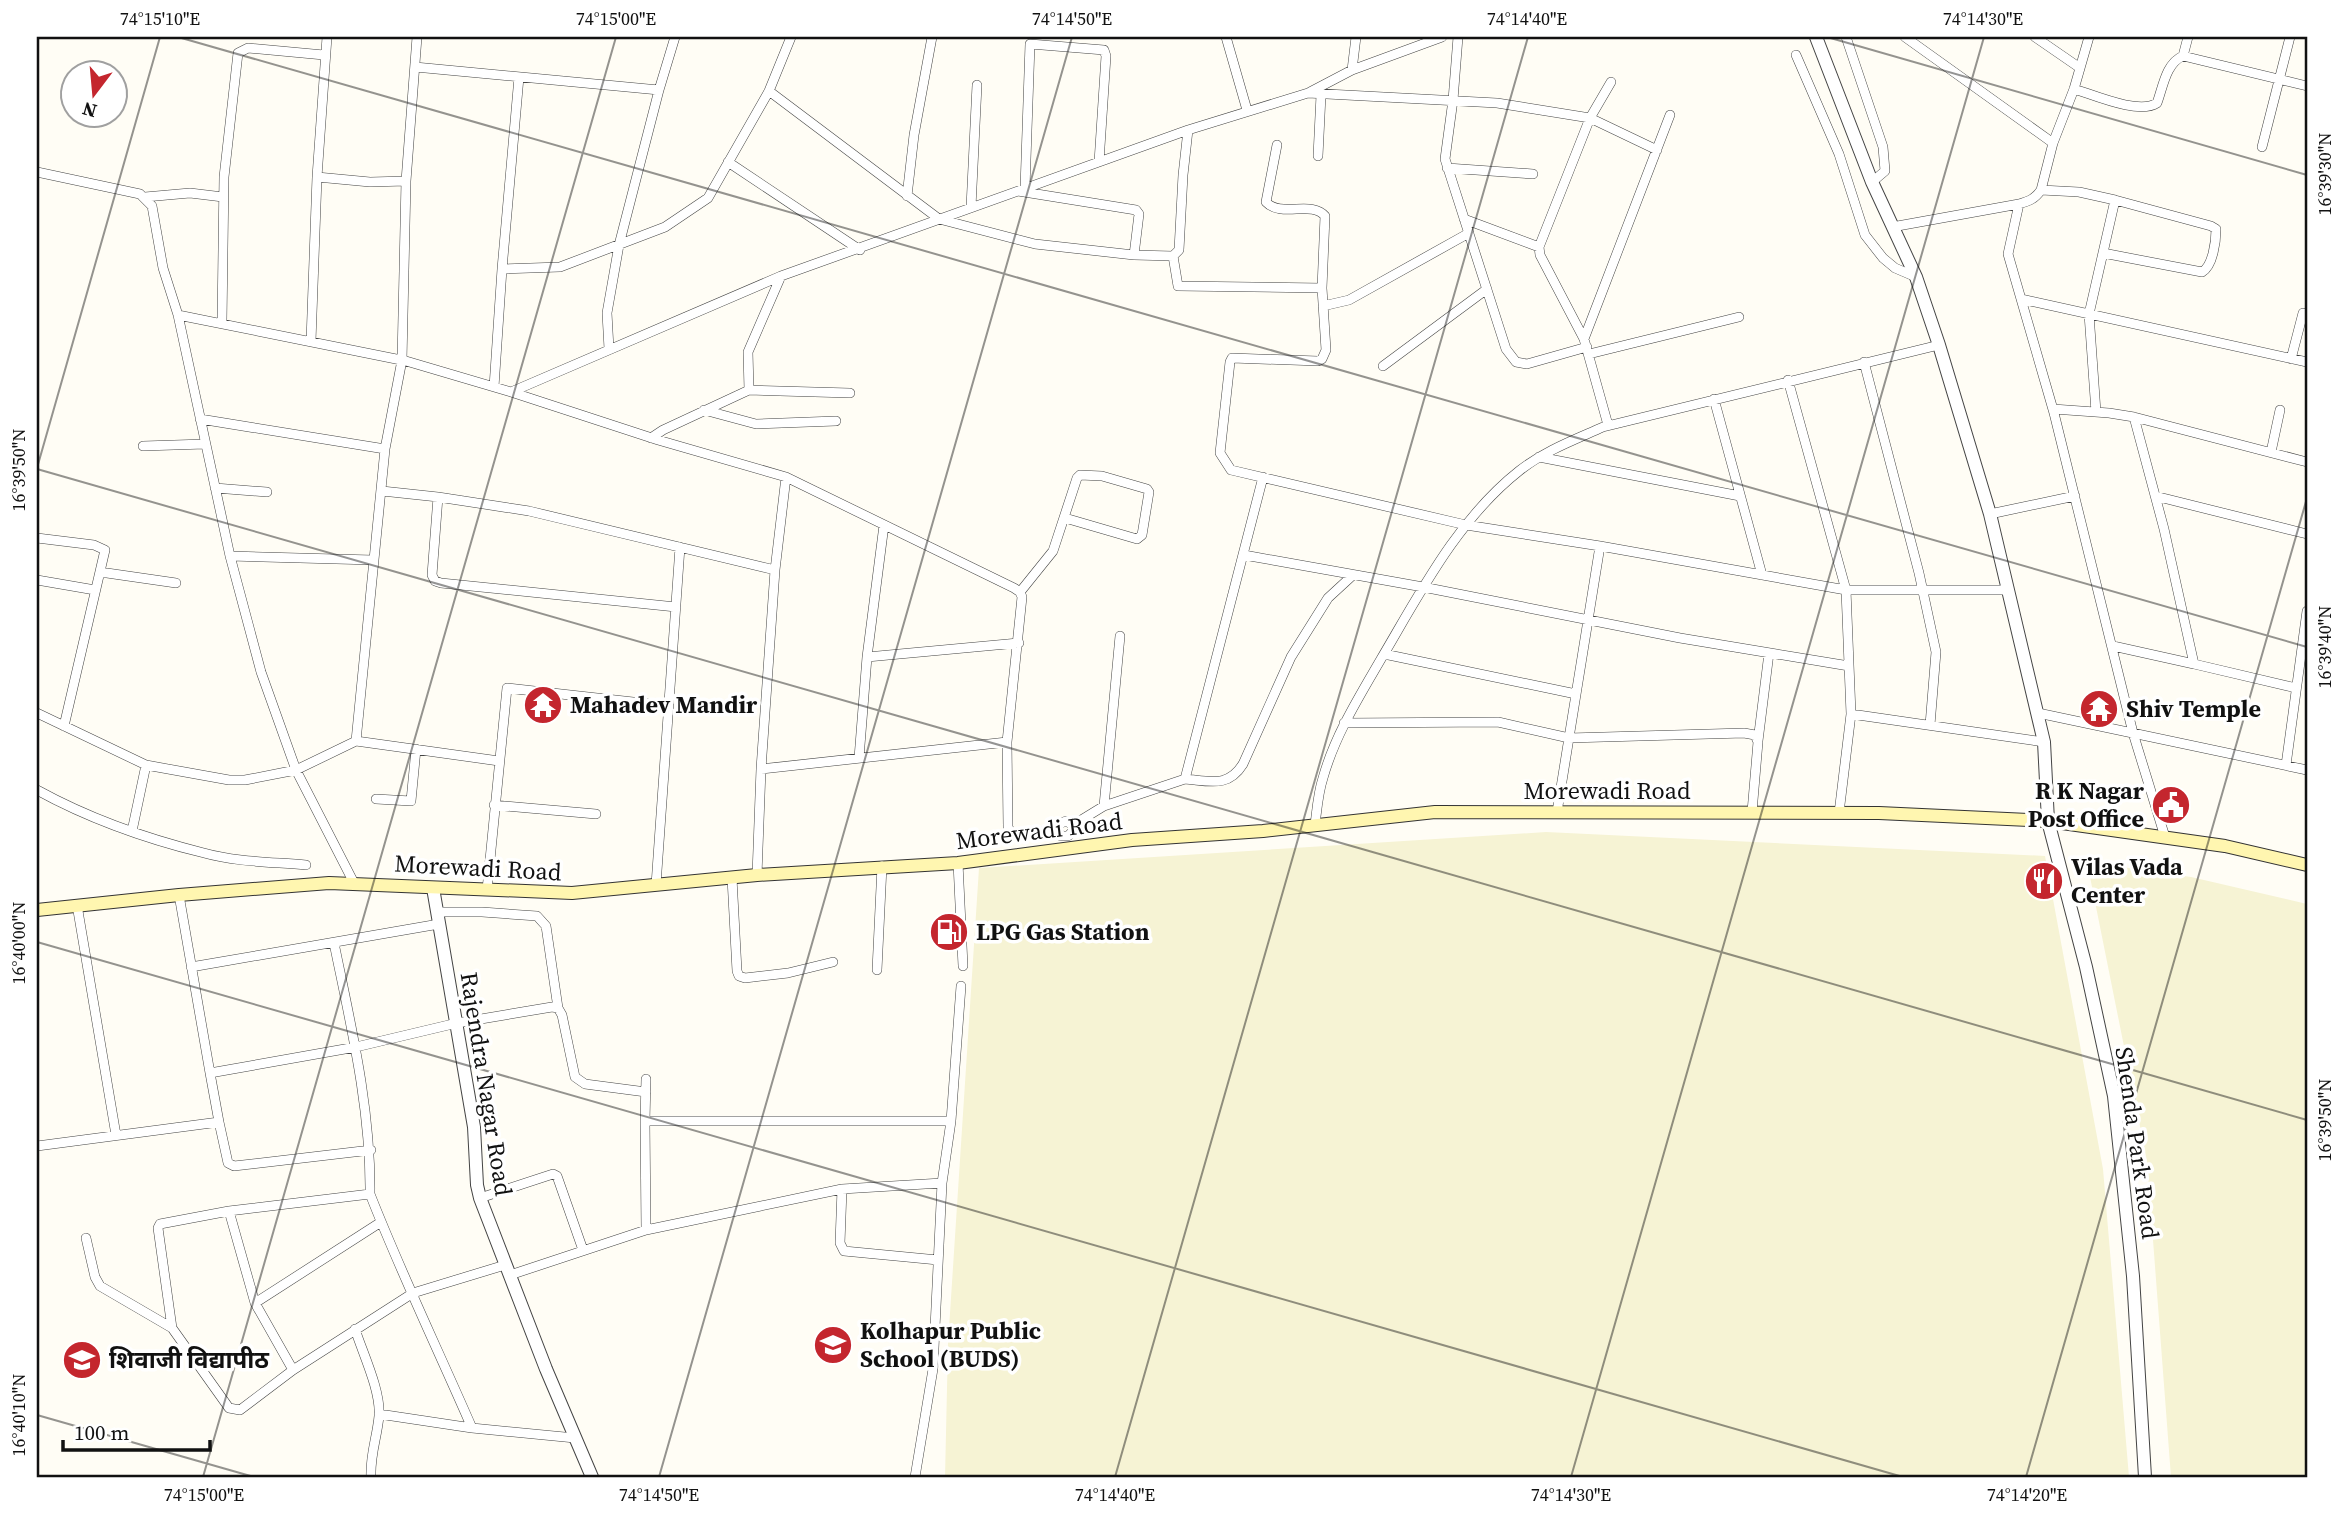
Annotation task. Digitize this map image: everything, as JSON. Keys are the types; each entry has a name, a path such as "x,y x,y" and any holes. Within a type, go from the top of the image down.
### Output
{"main road":[{"name":"Morewadi Road","path":"37,910 329,883 572,893 757,875 958,863 1070,842 1165,838 1436,812 1839,813 2048,821 2225,846 2307,865"}],"street":[{"path":"311,341 317,177 327,37"},
{"path":"356,741 384,449 402,360 406,181 417,37"},
{"path":"609,349 607,313 619,245 675,37"},
{"path":"502,269 560,267 665,227 709,198 769,91 791,37"},
{"path":"907,196 914,135 932,37"},
{"path":"1226,37 1247,110"},
{"path":"1352,70 1356,37"},
{"path":"511,391 781,276 860,250 1020,189 1188,130 1308,93 1352,70 1423,40 1442,37"},
{"path":"1458,37 1453,100 1445,148 1447,168 1506,349 1516,362 1527,364 1587,347 1739,317"},
{"name":"Shenda Park Road","path":"1816,37 1872,182 1916,277 1939,345 1990,514 2038,713 2044,742 2048,821 2086,967 2114,1096 2133,1276 2145,1477"},
{"path":"1846,37 1885,160 1882,176 1872,182"},
{"path":"1905,37 2053,143"},
{"path":"2035,37 2080,68"},
{"path":"1892,227 2031,201 2041,190 2053,143 2074,89 2089,37"},
{"path":"2183,55 2188,37"},
{"path":"2262,147 2290,37"},
{"path":"1020,189 1030,40 1104,50 1106,56 1099,162"},
{"path":"222,322 223,197 238,52 248,48 324,55"},
{"path":"1796,55 1839,154 1865,235 1882,258 1895,268 1916,277"},
{"path":"2074,89 2135,107 2151,107 2157,103 2171,64 2183,55 2307,86"},
{"path":"415,67 659,90"},
{"path":"494,387 519,77"},
{"path":"1608,425 1587,347 1540,255 1539,247 1590,118 1611,82"},
{"path":"971,207 977,85"},
{"path":"769,91 939,219 1035,243 1134,255 1173,256 1179,250 1188,130"},
{"path":"1308,93 1497,103 1590,118 1657,150"},
{"path":"1318,156 1321,95"},
{"path":"1587,347 1670,115"},
{"path":"1277,145 1266,202 1278,209 1317,211 1325,216 1322,288 1326,350 1322,359 1232,358 1220,453 1230,470 1466,525 1846,590 2008,590"},
{"path":"728,162 860,250"},
{"path":"1447,168 1533,174"},
{"path":"37,172 140,194 152,206 163,268 178,316 230,556 261,673 296,771 354,883"},
{"path":"317,177 370,182 406,181"},
{"path":"1020,189 1136,210 1139,214 1134,255"},
{"path":"2041,190 2079,192 2115,200 2216,229 2210,264 2207,270 2202,272 2103,253"},
{"path":"145,197 190,193 223,197"},
{"path":"2096,412 2089,314 2115,200"},
{"path":"2019,204 2008,254 2053,409 2133,733 2165,837"},
{"path":"1464,219 1539,247"},
{"path":"1323,306 1349,300 1469,233"},
{"path":"1173,256 1178,286 1322,288"},
{"path":"749,390 748,352 781,276"},
{"path":"1384,366 1487,289"},
{"path":"2021,299 2307,362"},
{"path":"2291,359 2303,313"},
{"path":"178,316 222,322 402,360 511,391 651,438 786,477 1020,592 1019,643 1007,742 1008,827 1016,833 1058,830"},
{"path":"1315,825 1323,778 1345,723 1384,654 1423,587 1466,525 1489,498 1519,471 1552,449 1608,425 1939,345"},
{"path":"1864,362 1936,652 1930,725"},
{"path":"1788,380 1846,590 1851,714 1839,813"},
{"path":"651,438 749,390 850,393"},
{"path":"1714,399 1762,575"},
{"path":"2053,409 2134,417 2307,461"},
{"path":"704,410 756,424 836,421"},
{"path":"2271,452 2280,410"},
{"path":"2134,417 2194,664"},
{"path":"200,419 384,449"},
{"path":"143,446 205,444"},
{"path":"1539,457 1740,496"},
{"path":"1020,592 1053,551 1080,475 1102,476 1147,489 1149,492 1142,535 1137,539 1065,518"},
{"path":"757,875 761,769 775,570 786,477"},
{"path":"1185,779 1263,477"},
{"path":"215,488 267,492"},
{"path":"382,491 438,496 530,511 775,570"},
{"path":"438,496 432,575 435,581 676,607"},
{"path":"1990,514 2075,496"},
{"path":"2155,496 2307,534"},
{"path":"859,758 867,657 884,525"},
{"path":"37,538 103,548 104,556 64,726"},
{"path":"1557,812 1600,546"},
{"path":"656,885 680,547"},
{"path":"1244,555 1849,666"},
{"path":"230,556 373,560"},
{"path":"100,572 176,583"},
{"path":"1058,830 1062,822 1073,825 1104,806 1185,779 1224,782 1235,776 1243,765 1291,657 1328,598 1353,575"},
{"path":"37,580 95,590"},
{"path":"2286,765 2307,611"},
{"path":"1104,806 1120,636"},
{"path":"867,657 1019,643"},
{"path":"2113,646 2296,688"},
{"path":"1752,812 1769,653"},
{"path":"1384,654 1576,694"},
{"path":"486,890 507,688 669,706"},
{"path":"37,713 146,765 229,780 246,780 296,771 356,741 499,761"},
{"path":"2038,713 2307,770"},
{"path":"1851,714 2044,742"},
{"path":"1345,723 1498,722 1569,738 1744,733 1755,734 1758,742"},
{"path":"761,769 1007,742"},
{"path":"376,799 411,801 416,749"},
{"path":"132,831 146,765"},
{"path":"37,790 63,804 132,831 206,854 306,865"},
{"path":"494,805 596,814"},
{"path":"1058,830 1061,836 1070,842 1073,825"},
{"path":"958,863 962,966"},
{"path":"877,970 882,866"},
{"path":"732,878 739,976 745,978 788,974 833,962"},
{"name":"Rajendra Nagar Road","path":"433,888 474,1127 480,1198 592,1477"},
{"path":"179,895 209,1073 228,1163 234,1166 371,1150"},
{"path":"77,905 116,1135"},
{"path":"191,967 334,943 438,918 482,912 537,916 546,926 558,1008 575,1077 578,1081 646,1092"},
{"path":"334,943 356,1047 371,1150 370,1194 472,1428"},
{"path":"915,1477 932,1376 942,1183 951,1121 961,986"},
{"path":"209,1073 356,1047 457,1023 558,1008"},
{"path":"646,1079 646,1230"},
{"path":"645,1121 951,1121"},
{"path":"37,1146 219,1122"},
{"path":"480,1198 553,1174 583,1250"},
{"path":"86,1238 95,1277 100,1286 172,1328 229,1408 240,1410 293,1370 413,1293 583,1250 646,1230 842,1189 942,1183"},
{"path":"842,1189 840,1243 844,1251 938,1260"},
{"path":"172,1328 158,1228 160,1224 229,1212 370,1194"},
{"path":"229,1212 255,1303 293,1370"},
{"path":"255,1303 381,1222"},
{"path":"355,1329 375,1389 379,1414 370,1457 371,1477"},
{"path":"379,1414 472,1428 575,1437"}],"shaded area":[{"path":"1546,832 2045,856 2103,1169 2129,1477 945,1477 948,1344 979,868"},
{"path":"2087,862 2191,877 2307,904 2307,1477 2171,1477 2147,1161"}],"place":[{"name":"Mahadev Mandir","path":"543,705"},
{"name":"Shiv Temple","path":"2099,709"},
{"name":"R K Nagar Post Office","path":"2171,805"},
{"name":"Vilas Vada Center","path":"2044,881"},
{"name":"LPG Gas Station","path":"949,932"},
{"name":"Kolhapur Public School (BUDS)","path":"833,1345"},
{"name":"शिवाजी विद्यापीठ","path":"82,1360"}]}
